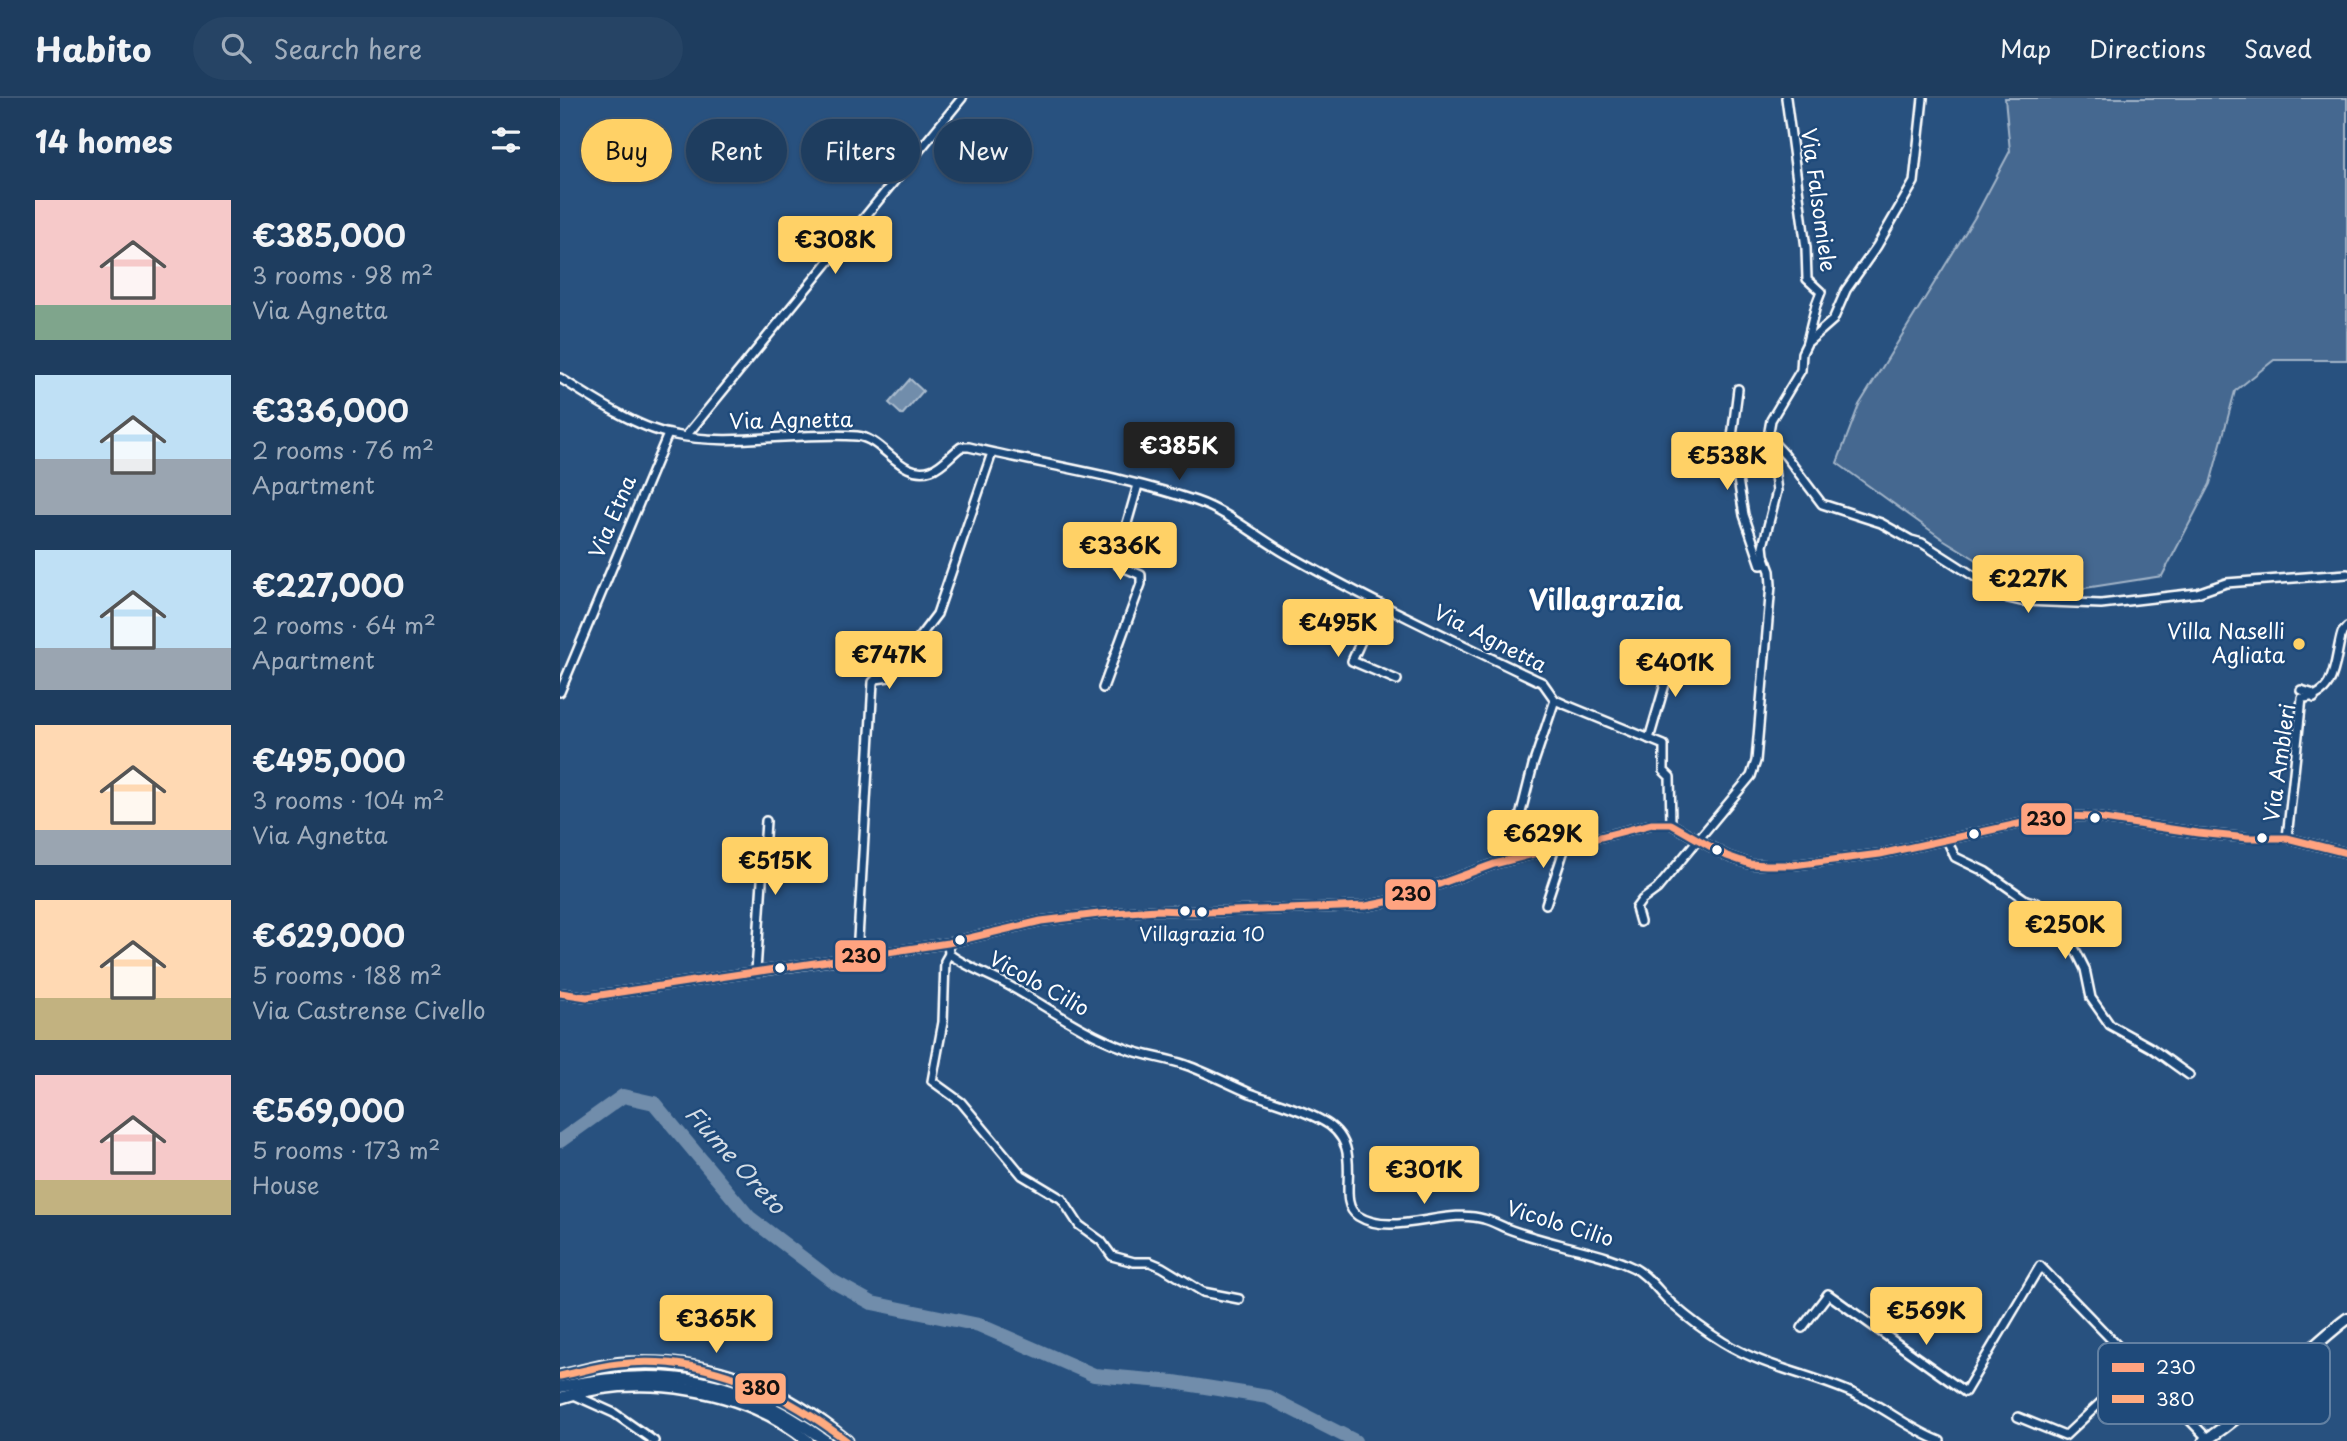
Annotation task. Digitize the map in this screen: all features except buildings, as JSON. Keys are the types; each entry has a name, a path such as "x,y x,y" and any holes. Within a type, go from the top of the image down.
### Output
{"main road":[{"path":"2315,1343 2347,1319"},
{"path":"560,1377 622,1363 676,1364 716,1370 751,1381 803,1406 847,1441"},
{"path":"560,1387 597,1379 640,1375 677,1377 710,1383 750,1395 826,1441"},
{"path":"560,1398 629,1385 669,1385 710,1394 757,1410 808,1441"},
{"path":"2206,1440 2227,1424"}],"street":[{"path":"687,436 962,98"},
{"name":"Via Falsomiele","path":"1786,98 1805,235 1807,279 1821,292 1807,343"},
{"path":"1640,922 1636,908 1642,900 1657,889 1751,776 1756,761 1770,585 1770,571 1763,546 1777,491 1771,420 1801,370 1802,353 1807,343 1833,320 1846,290 1877,246 1914,182 1923,98"},
{"name":"Via Agnetta","path":"560,378 627,417 668,434 747,440 790,436 866,438 913,471 924,471 942,464 961,447 1138,485 1210,507 1289,556 1543,684 1555,699 1649,738"},
{"path":"1738,390 1732,437 1735,462 1748,528 1761,565 1767,564"},
{"name":"Via Etna","path":"560,692 668,434"},
{"path":"1771,441 1786,455 1822,504 1881,523 1922,544 2008,598 2021,601 2101,604 2197,593 2226,583 2347,574"},
{"path":"857,956 873,682 889,677 937,614 992,453"},
{"path":"1103,688 1141,584 1141,575 1118,565 1117,558 1138,485"},
{"path":"1378,603 1352,661 1397,680"},
{"name":"Via Ambleri","path":"2287,838 2302,698 2314,698 2329,685 2339,641 2347,627"},
{"path":"1671,824 1670,778 1664,771 1664,745 1649,738 1675,650"},
{"path":"2301,690 2311,693 2314,698"},
{"path":"1509,860 1533,765 1555,699"},
{"path":"560,993 587,997 948,943 1041,921 1099,914 1157,910 1206,912 1366,906 1396,900 1509,860 1652,824 1671,824 1736,860 1766,865 1793,865 1880,854 2067,816 2248,838 2287,838 2347,853"},
{"path":"756,971 766,821"},
{"path":"1947,840 1955,857 1986,872 2026,900 2040,904 2066,934 2085,969 2091,998 2110,1024 2150,1047 2189,1075"},
{"path":"1546,904 1566,844"},
{"path":"948,943 943,1022 932,1081 961,1102 1022,1175 1062,1199 1079,1225 1101,1241 1112,1256 1135,1262 1150,1262 1203,1293 1239,1299"},
{"name":"Vicolo Cilio","path":"949,954 1071,1023 1123,1048 1186,1065 1326,1122 1341,1133 1345,1143 1348,1200 1356,1215 1383,1223 1468,1216 1565,1246 1608,1256 1641,1272 1671,1303 1726,1344 1765,1362 1808,1375 1859,1396 1940,1441"},
{"path":"1802,1328 1828,1294 1965,1392 2040,1266 2114,1343"},
{"path":"573,1395 614,1413 654,1441"},
{"path":"2018,1417 2065,1436 2098,1405"},
{"path":"2191,1424 2206,1440"}],"shaded area":[{"path":"2005,98 2347,98 2347,360 2274,360 2235,391 2210,484 2162,576 2066,591 2003,576 1941,538 1837,463 1859,405 1975,217 2010,151"},
{"path":"910,379 923,391 902,415 889,403"}],"waterway":[{"name":"Fiume Oreto","path":"560,1141 623,1096 654,1103 749,1217 834,1282 872,1303 979,1325 1094,1375 1174,1382 1268,1397 1355,1441"}],"transit line":[{"name":"230","path":"560,993 587,997 948,943 1041,921 1099,914 1157,910 1206,912 1366,906 1396,900 1494,864 1652,824 1671,824 1727,856 1750,864 1766,865 1793,865 1880,854 2067,816 2198,833 2248,838 2287,838 2347,853"},
{"name":"380","path":"560,1376 611,1365 650,1362 711,1371 768,1392 795,1406 847,1441"}],"place":[{"name":"Villa Naselli Agliata","path":"2299,644"},
{"name":"Villagrazia 10","path":"1202,912"}],"district":[{"name":"Villagrazia","path":"1606,600"}]}
